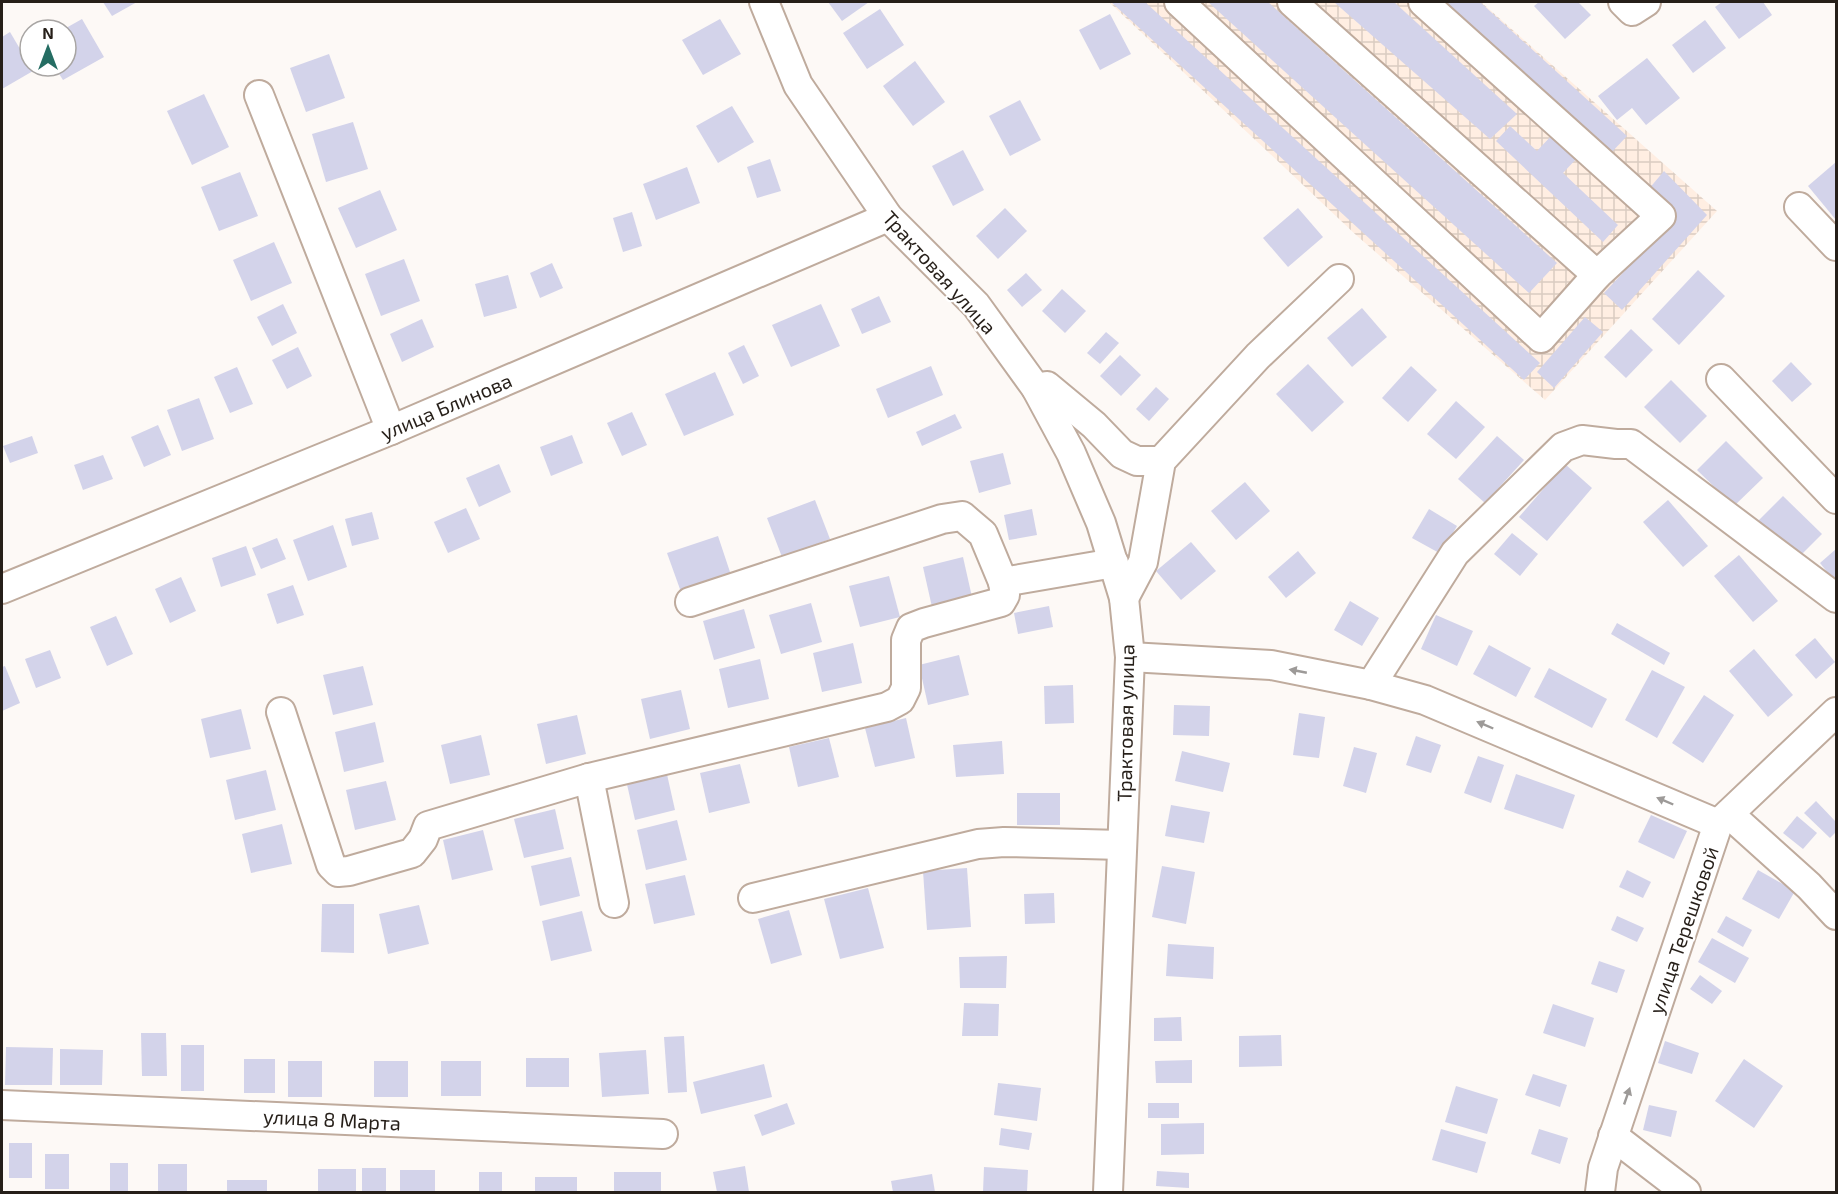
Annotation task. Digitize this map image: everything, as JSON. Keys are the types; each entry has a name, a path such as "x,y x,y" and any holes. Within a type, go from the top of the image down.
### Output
{"street":[{"name":"Трактовая улица","path":"764,2 798,85 888,217 976,305 1036,388 1071,453 1101,523 1114,563 1124,598 1130,657 1108,1192"},
{"path":"1179,2 1541,338 1597,275 1661,216 1423,2"},
{"path":"1292,2 1597,275"},
{"path":"259,95 391,430"},
{"path":"1799,207 1836,246"},
{"name":"улица Блинова","path":"2,588 391,430 888,217"},
{"path":"1124,598 1143,562 1161,461 1258,356 1340,279"},
{"path":"1721,379 1836,499"},
{"path":"1036,388 1047,386 1094,425 1122,454 1137,461 1161,461"},
{"path":"1371,685 1455,553 1563,447 1582,440 1631,444 1836,598"},
{"path":"281,712 331,865 338,872 349,871 412,853 423,839 428,826 589,778 886,707 900,700 906,688 906,640 911,628 1001,602 1005,595 1003,582 982,534 962,516 942,519 690,602"},
{"path":"1003,582 1114,563"},
{"path":"1130,657 1271,665 1371,685 1425,700 1724,819 1801,879 1836,915"},
{"name":"улица Терешковой","path":"1600,1192 1603,1168 1724,819 1836,712"},
{"path":"589,778 614,903"},
{"path":"753,898 978,843 1122,846"},
{"name":"улица 8 Марта","path":"2,1105 663,1134"},
{"path":"1614,1136 1686,1192"}],"shaded area":[{"path":"1109,2 1481,2 1717,211 1545,400 1356,235"}],"building":[{"path":"103,2 137,2 112,16"},
{"path":"828,2 869,2 842,21"},
{"path":"1111,2 1145,2 1540,363 1524,380"},
{"path":"1208,2 1268,2 1557,263 1529,293"},
{"path":"1334,2 1394,2 1517,114 1490,139"},
{"path":"1446,2 1480,2 1627,136 1611,153"},
{"path":"1539,2 1578,2 1591,15 1565,39 1534,6"},
{"path":"1722,2 1763,2 1772,15 1739,39 1715,7"},
{"path":"880,9 904,45 867,69 843,33"},
{"path":"1110,14 1131,54 1100,70 1079,30"},
{"path":"82,19 104,57 78,72 78,21"},
{"path":"720,19 741,54 703,75 682,40"},
{"path":"1705,20 1726,48 1693,73 1672,45"},
{"path":"10,32 18,46 18,78 21,78 2,89 2,37"},
{"path":"329,54 345,98 306,112 290,68"},
{"path":"1647,58 1680,98 1646,125 1632,108 1617,120 1598,96"},
{"path":"915,61 945,102 913,126 883,86"},
{"path":"204,94 229,147 192,165 167,111"},
{"path":"1020,100 1041,140 1010,156 989,116"},
{"path":"732,106 754,142 718,163 696,126"},
{"path":"353,122 368,169 326,182 312,134"},
{"path":"1510,126 1537,151 1553,134 1578,157 1563,173 1618,225 1603,242 1496,141"},
{"path":"963,150 984,190 953,206 932,166"},
{"path":"770,159 781,191 757,198 747,167"},
{"path":"1836,162 1836,220 1808,186"},
{"path":"687,167 700,203 656,220 643,184"},
{"path":"1664,171 1707,215 1622,310 1604,293 1676,216 1648,190"},
{"path":"240,172 258,216 219,231 201,187"},
{"path":"380,190 397,230 356,248 338,208"},
{"path":"1005,208 1027,231 998,259 976,236"},
{"path":"1298,208 1323,237 1288,267 1263,238"},
{"path":"632,212 642,246 623,252 613,218"},
{"path":"274,242 292,283 251,301 233,260"},
{"path":"404,259 420,301 381,316 365,274"},
{"path":"552,263 563,288 540,298 530,273"},
{"path":"1698,270 1725,296 1679,345 1652,319"},
{"path":"1026,273 1042,290 1022,307 1007,290"},
{"path":"508,275 517,308 484,317 475,284"},
{"path":"1062,289 1086,311 1065,333 1042,311"},
{"path":"879,296 891,322 862,334 851,309"},
{"path":"283,304 297,333 272,346 257,317"},
{"path":"821,304 840,346 791,367 772,325"},
{"path":"1362,308 1387,337 1352,367 1327,338"},
{"path":"1585,317 1603,332 1554,388 1537,372"},
{"path":"422,319 434,347 402,362 390,334"},
{"path":"1631,329 1653,350 1626,378 1604,357"},
{"path":"1106,332 1119,343 1100,364 1087,353"},
{"path":"744,345 759,376 743,384 728,353"},
{"path":"298,347 312,376 287,389 272,360"},
{"path":"1120,355 1141,375 1121,396 1100,376"},
{"path":"1791,362 1812,384 1792,402 1772,381"},
{"path":"1308,364 1344,402 1312,432 1276,394"},
{"path":"931,366 943,395 888,418 876,389"},
{"path":"1411,366 1437,390 1408,422 1382,398"},
{"path":"237,367 253,404 230,413 214,377"},
{"path":"715,372 734,415 684,436 665,394"},
{"path":"1671,380 1707,416 1680,443 1644,407"},
{"path":"1156,387 1169,399 1149,421 1136,409"},
{"path":"199,398 214,439 182,451 167,410"},
{"path":"1456,401 1485,427 1456,459 1427,434"},
{"path":"632,412 647,445 622,456 607,423"},
{"path":"955,414 962,428 922,446 916,432"},
{"path":"158,425 171,455 144,467 131,437"},
{"path":"572,435 583,463 551,476 540,447"},
{"path":"32,436 38,453 10,463 3,446"},
{"path":"1497,436 1524,460 1485,503 1458,479"},
{"path":"1726,441 1763,478 1734,506 1697,470"},
{"path":"1003,453 1011,484 979,493 970,461"},
{"path":"103,455 113,479 83,490 74,465"},
{"path":"499,464 511,492 479,507 466,478"},
{"path":"1565,464 1592,488 1547,541 1519,517"},
{"path":"1245,482 1270,511 1236,540 1211,511"},
{"path":"1783,496 1822,534 1793,563 1754,525"},
{"path":"815,500 830,539 782,557 767,518"},
{"path":"1668,500 1708,546 1683,567 1643,522"},
{"path":"466,508 480,539 448,553 434,522"},
{"path":"1032,509 1037,535 1009,540 1004,515"},
{"path":"1429,509 1457,526 1441,554 1412,538"},
{"path":"372,512 379,539 352,546 345,519"},
{"path":"333,525 347,567 308,581 293,540"},
{"path":"1512,533 1538,554 1520,576 1494,554"},
{"path":"718,536 731,575 681,592 667,553"},
{"path":"277,538 286,559 261,569 252,548"},
{"path":"1191,542 1216,571 1181,600 1156,571"},
{"path":"246,546 256,575 221,587 212,558"},
{"path":"1836,549 1836,583 1820,563"},
{"path":"1298,551 1316,573 1286,598 1268,577"},
{"path":"1739,555 1778,601 1753,622 1714,576"},
{"path":"963,557 972,597 932,607 923,567"},
{"path":"889,576 900,617 860,627 849,586"},
{"path":"181,577 196,611 170,623 155,589"},
{"path":"293,585 304,615 277,624 267,594"},
{"path":"1350,601 1379,618 1362,646 1334,630"},
{"path":"811,603 822,642 781,654 769,615"},
{"path":"1049,606 1053,627 1018,634 1014,613"},
{"path":"744,609 755,648 714,660 703,621"},
{"path":"1436,615 1473,631 1457,666 1421,649"},
{"path":"116,616 133,654 107,666 90,627"},
{"path":"1617,623 1670,653 1664,665 1611,634"},
{"path":"1815,638 1835,662 1816,679 1795,655"},
{"path":"853,643 862,683 822,692 813,653"},
{"path":"1489,645 1531,668 1516,697 1473,674"},
{"path":"1754,649 1793,695 1768,717 1729,671"},
{"path":"50,650 61,678 36,688 25,659"},
{"path":"959,655 969,695 928,705 919,665"},
{"path":"760,659 769,699 728,708 719,669"},
{"path":"5,666 20,703 2,711 2,667"},
{"path":"363,666 373,705 333,715 323,675"},
{"path":"1549,668 1607,699 1592,728 1534,697"},
{"path":"1652,670 1685,687 1657,738 1625,720"},
{"path":"1073,685 1074,723 1045,724 1044,686"},
{"path":"681,690 690,729 650,739 641,699"},
{"path":"1704,695 1734,715 1703,763 1672,743"},
{"path":"1174,705 1210,706 1209,736 1173,735"},
{"path":"241,709 251,749 210,758 201,719"},
{"path":"1299,713 1325,717 1319,758 1293,755"},
{"path":"577,715 586,754 546,764 537,724"},
{"path":"906,718 915,758 875,767 865,728"},
{"path":"375,722 384,762 344,772 335,732"},
{"path":"481,735 490,775 450,784 441,745"},
{"path":"1416,736 1441,745 1431,773 1406,765"},
{"path":"829,738 839,777 798,787 789,747"},
{"path":"1002,741 1004,774 956,777 953,745"},
{"path":"1354,747 1377,753 1366,793 1343,786"},
{"path":"1182,751 1230,763 1223,792 1175,781"},
{"path":"1478,756 1504,765 1491,803 1464,793"},
{"path":"740,764 750,803 709,813 700,773"},
{"path":"266,770 276,810 235,820 226,780"},
{"path":"666,770 675,810 635,820 626,780"},
{"path":"1516,774 1575,795 1563,829 1504,809"},
{"path":"386,781 396,820 355,830 346,790"},
{"path":"1017,793 1060,793 1060,825 1017,825"},
{"path":"1816,801 1836,822 1836,832 1830,838 1804,813"},
{"path":"1171,805 1210,812 1204,843 1165,836"},
{"path":"555,809 564,849 524,858 514,819"},
{"path":"1651,815 1687,831 1674,859 1638,842"},
{"path":"1797,816 1817,833 1803,849 1783,833"},
{"path":"677,820 687,860 646,870 637,830"},
{"path":"282,824 292,864 251,873 242,834"},
{"path":"483,830 493,870 452,880 443,840"},
{"path":"571,857 580,896 540,906 531,866"},
{"path":"1162,866 1195,872 1186,924 1152,917"},
{"path":"967,868 971,927 927,930 923,871"},
{"path":"1627,870 1651,882 1643,898 1619,887"},
{"path":"1758,870 1795,891 1779,919 1742,899"},
{"path":"685,875 695,915 654,924 645,884"},
{"path":"868,888 884,948 840,959 824,899"},
{"path":"1054,893 1055,923 1025,924 1024,894"},
{"path":"322,904 354,904 354,953 321,952"},
{"path":"419,905 429,944 388,954 379,914"},
{"path":"789,910 802,955 771,964 758,919"},
{"path":"582,911 592,951 551,961 542,921"},
{"path":"1617,916 1644,928 1637,942 1611,930"},
{"path":"1726,916 1752,930 1743,947 1717,932"},
{"path":"1712,938 1749,958 1735,983 1698,962"},
{"path":"1168,944 1214,947 1213,979 1166,976"},
{"path":"1007,956 1006,988 960,988 959,957"},
{"path":"1599,961 1625,970 1617,993 1591,984"},
{"path":"1700,975 1722,991 1712,1004 1690,989"},
{"path":"964,1003 999,1004 998,1036 962,1036"},
{"path":"1553,1004 1594,1018 1585,1047 1543,1033"},
{"path":"1181,1017 1182,1041 1154,1041 1154,1018"},
{"path":"141,1033 166,1033 167,1076 142,1076"},
{"path":"1281,1035 1282,1066 1239,1067 1239,1036"},
{"path":"684,1036 687,1092 668,1093 664,1037"},
{"path":"1665,1041 1699,1053 1692,1074 1658,1063"},
{"path":"181,1045 204,1045 204,1091 181,1091"},
{"path":"6,1047 53,1048 52,1085 5,1085"},
{"path":"60,1049 103,1050 102,1085 60,1085"},
{"path":"646,1050 649,1094 602,1097 599,1053"},
{"path":"526,1058 569,1058 569,1087 526,1087"},
{"path":"244,1059 275,1059 275,1093 244,1093"},
{"path":"1744,1059 1783,1086 1754,1128 1715,1101"},
{"path":"1192,1060 1192,1083 1156,1083 1155,1061"},
{"path":"288,1061 322,1061 322,1097 288,1097"},
{"path":"374,1061 408,1061 408,1097 374,1097"},
{"path":"441,1061 481,1061 481,1096 441,1096"},
{"path":"764,1064 772,1097 701,1114 693,1082"},
{"path":"1533,1074 1567,1085 1560,1107 1525,1095"},
{"path":"998,1083 1041,1088 1037,1121 994,1115"},
{"path":"1456,1086 1498,1099 1487,1134 1445,1122"},
{"path":"787,1103 795,1124 762,1136 754,1115"},
{"path":"1148,1103 1179,1103 1179,1118 1148,1118"},
{"path":"1649,1105 1677,1111 1671,1137 1643,1130"},
{"path":"1204,1123 1204,1154 1161,1155 1161,1124"},
{"path":"1001,1128 1032,1133 1029,1150 999,1145"},
{"path":"1441,1129 1486,1142 1477,1173 1432,1160"},
{"path":"1539,1129 1568,1138 1560,1164 1531,1154"},
{"path":"9,1143 32,1143 32,1178 9,1178"},
{"path":"45,1154 69,1154 69,1189 45,1189"},
{"path":"110,1163 128,1163 128,1192 110,1192"},
{"path":"158,1164 187,1164 187,1192 158,1192"},
{"path":"745,1166 749,1192 717,1192 713,1172"},
{"path":"984,1167 1028,1170 1027,1192 983,1192"},
{"path":"362,1168 386,1168 386,1192 362,1192"},
{"path":"318,1169 356,1169 356,1192 318,1192"},
{"path":"400,1170 435,1170 435,1192 400,1192"},
{"path":"1157,1171 1189,1173 1189,1188 1156,1186"},
{"path":"479,1172 502,1172 502,1192 479,1192"},
{"path":"614,1172 661,1172 661,1192 614,1192"},
{"path":"932,1174 935,1192 893,1192 891,1181"},
{"path":"535,1177 577,1177 577,1192 535,1192"},
{"path":"227,1180 267,1180 267,1192 227,1192"}]}
